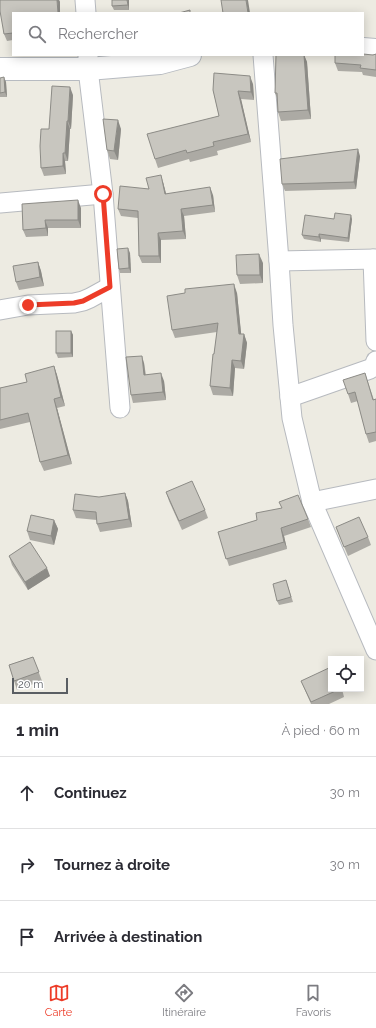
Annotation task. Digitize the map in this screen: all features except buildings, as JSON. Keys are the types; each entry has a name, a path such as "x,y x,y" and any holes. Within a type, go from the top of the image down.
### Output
{"street":[{"path":"85,0 86,12"},
{"path":"364,49 376,50"},
{"path":"0,68 88,62 160,63 186,56"},
{"path":"263,56 283,325 292,418 312,502 376,650"},
{"path":"88,62 103,194 120,408"},
{"path":"0,203 103,194"},
{"path":"279,261 374,259 376,342"},
{"path":"0,310 28,305 74,303 90,298 110,287"},
{"path":"290,397 370,369 374,366 376,360"},
{"path":"312,502 376,489"}],"route":[{"path":"28,305 74,303 90,298 110,287 103,194"}]}
